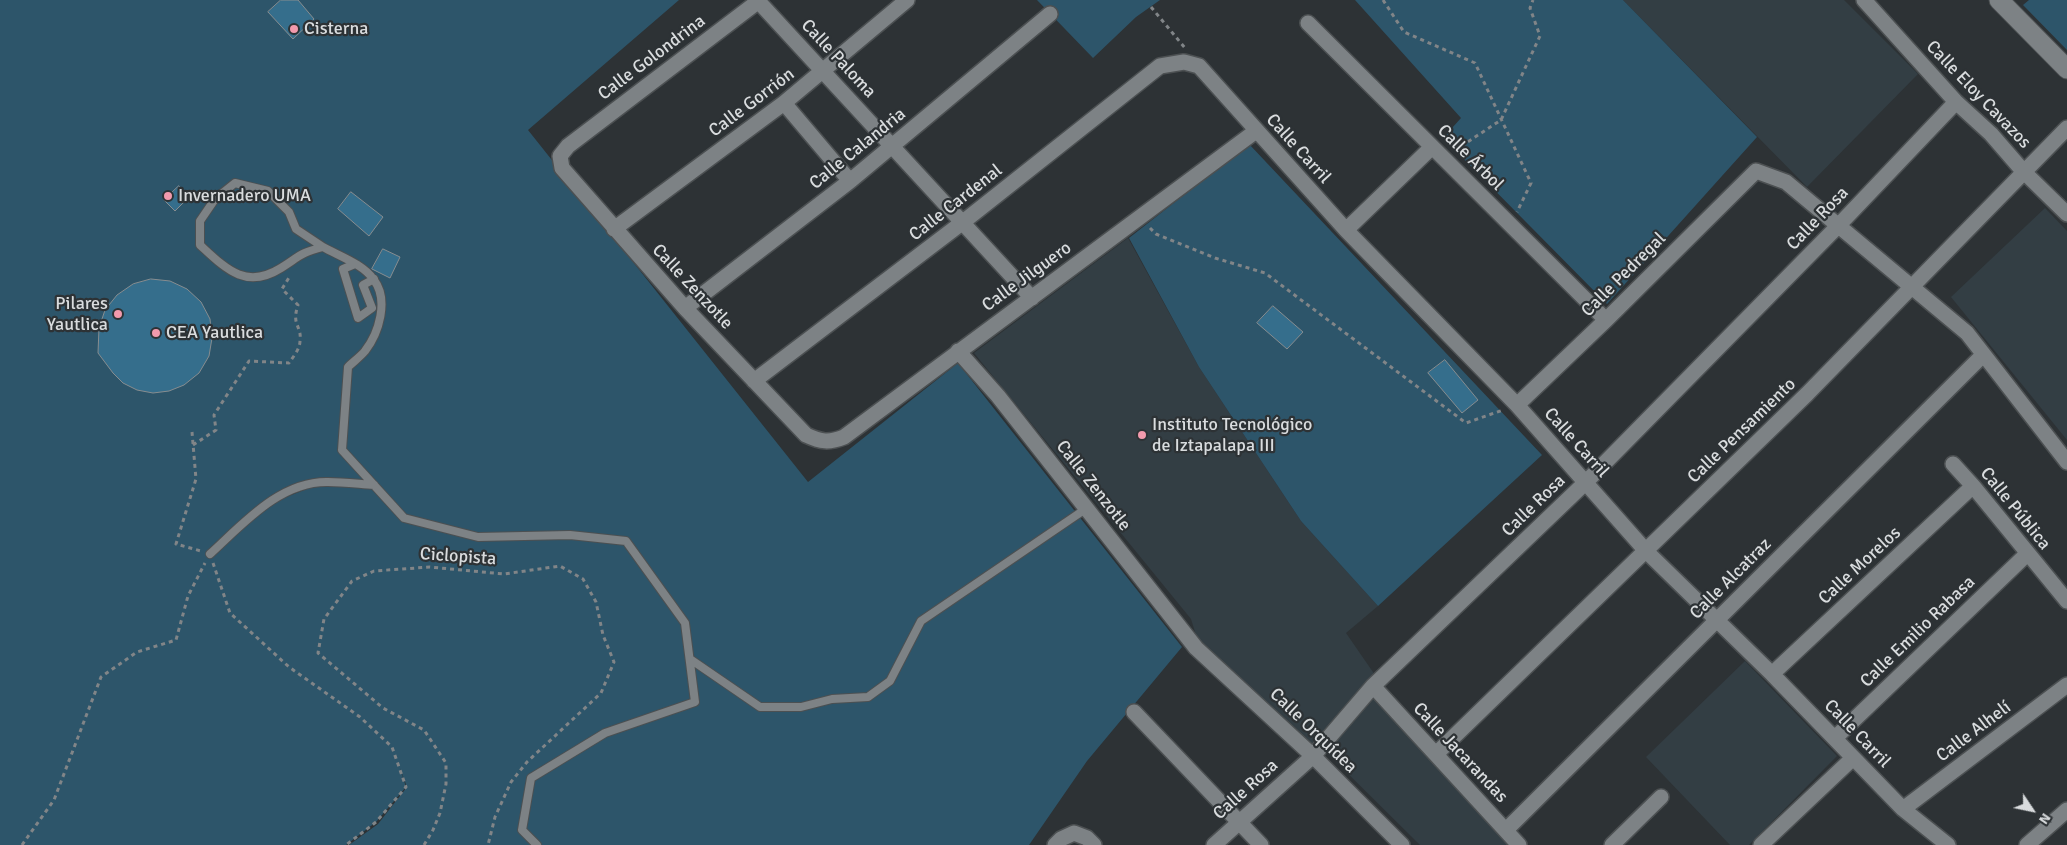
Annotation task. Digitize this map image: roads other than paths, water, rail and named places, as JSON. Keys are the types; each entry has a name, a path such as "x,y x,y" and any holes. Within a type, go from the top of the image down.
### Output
{"street":[{"name":"Calle Gorrión","path":"614,229 784,104 907,0"},
{"name":"Calle Eloy Cavazos","path":"1864,0 1956,102 1991,134 2023,171 2067,214"},
{"name":"Calle Paloma","path":"759,1 1032,298"},
{"name":"Calle Golondrina","path":"568,146 759,1"},
{"path":"2005,2 2067,69"},
{"name":"Calle Calandria","path":"685,308 850,181 1050,14"},
{"name":"Calle Árbol","path":"1308,23 1606,320"},
{"name":"Calle Carril","path":"1184,62 1199,66 1346,230 1517,405 1646,551 1772,674 1903,809 1945,844"},
{"name":"Calle Cardenal","path":"754,381 963,222 1160,66 1184,62"},
{"name":"Calle Rosa","path":"1214,845 1313,756 1373,686 1586,482 1838,226 1956,102"},
{"path":"784,104 850,181"},
{"name":"Calle Pensamiento","path":"1436,754 1807,394 2067,128"},
{"name":"Calle Jilguero","path":"818,441 830,443 844,437 958,350 1032,298 1139,216 1256,131"},
{"name":"Calle Zenzotle","path":"568,146 560,156 562,168 685,308 806,435 818,441"},
{"path":"1346,230 1432,146"},
{"name":"Calle Pedregal","path":"1517,405 1606,320 1756,171 1786,182 1838,226"},
{"path":"1838,226 1967,333 2067,462"},
{"name":"Calle Zenzotle","path":"958,350 998,396 1196,648"},
{"name":"Calle Alcatraz","path":"1506,830 1983,355"},
{"name":"Calle Pública","path":"1953,464 2067,601"},
{"name":"Calle Morelos","path":"1772,674 1973,486"},
{"name":"Calle Emilio Rabasa","path":"1835,738 2027,554"},
{"name":"Calle Orquídea","path":"1196,648 1313,756 1402,845"},
{"name":"Calle Alhelí","path":"1903,809 2067,685"},
{"name":"Calle Jacarandas","path":"1373,686 1519,845"},
{"path":"1134,712 1261,845"},
{"path":"1761,845 1853,758"},
{"path":"1612,845 1661,797"},
{"path":"2027,845 2067,810"},
{"path":"1055,845 1061,839 1074,833 1090,842"}],"lane":[{"path":"323,247 302,252 280,268 254,279 229,271 200,245 200,221 215,199 235,183 268,191 289,212 296,229 323,247 355,264 374,279 382,294 376,333 364,352 348,367 342,450 404,518 478,537 570,535 626,541 686,623 694,702 606,733 531,778 522,830 538,845"},
{"path":"355,264 343,269 358,318 372,308 363,285 374,279"},
{"path":"210,554 268,504 291,488 326,482 374,485"},
{"path":"690,660 760,707 801,707 832,700 868,697 890,681 921,621 1087,508"}],"place":[{"name":"Cisterna","path":"294,29"},
{"name":"Invernadero UMA","path":"168,196"},
{"name":"Pilares Yautlica","path":"118,314"},
{"name":"CEA Yautlica","path":"156,333"},
{"name":"Instituto Tecnológico de Iztapalapa III","path":"1142,435"}]}
